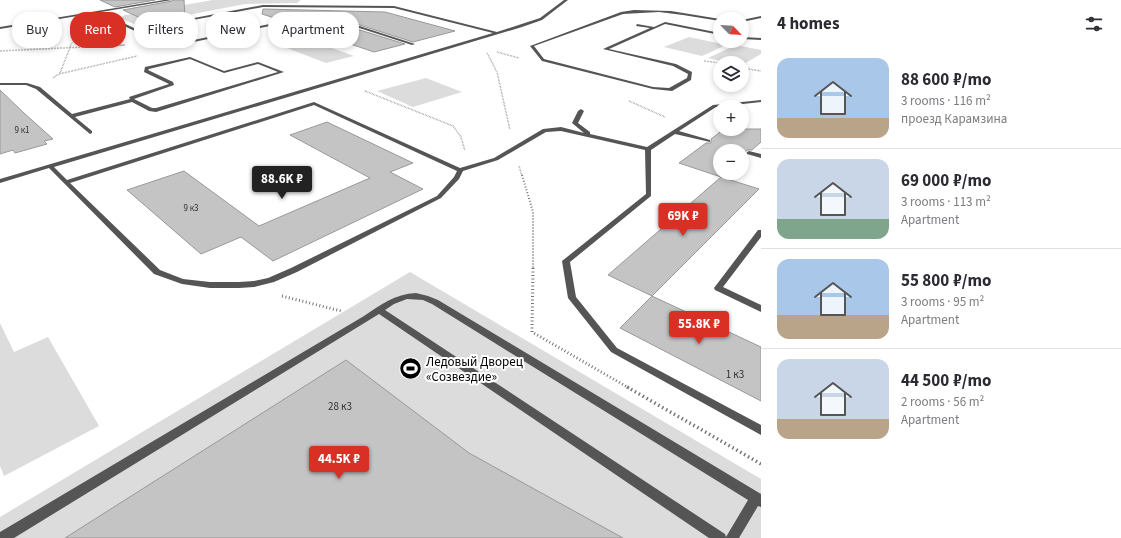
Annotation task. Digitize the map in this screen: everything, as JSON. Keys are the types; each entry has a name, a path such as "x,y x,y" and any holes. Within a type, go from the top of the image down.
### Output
{"street":[{"path":"99,12 170,0"},
{"path":"0,181 541,19 566,0"},
{"path":"198,18 263,6 394,7 497,33"},
{"path":"713,19 655,10 635,11 607,18 532,46 543,60 653,88 670,90 689,79 690,73 674,65 605,49 665,23 713,33"},
{"path":"0,28 70,17"},
{"path":"607,18 613,20"},
{"path":"749,20 761,18"},
{"path":"198,40 284,22 347,23 413,44"},
{"path":"637,24 654,28"},
{"path":"749,38 761,39"},
{"path":"72,116 133,100 151,110 156,110 282,72 258,63 224,72 193,59 184,59 147,68 146,71 171,83 172,85 132,97 131,98 133,100"},
{"path":"0,84 27,84 38,88 90,132"},
{"path":"66,182 314,103 460,170 496,159 545,130 561,129 648,149 715,106 761,101"},
{"path":"581,111 574,123 592,136"},
{"path":"675,132 708,141"},
{"path":"648,149 649,195 566,261 572,298 614,350 761,430"},
{"path":"749,153 761,156"},
{"path":"50,166 157,272 182,281 210,285 254,284 271,280 439,197 457,178 460,170"},
{"path":"761,232 718,288 761,309"},
{"path":"2,538 367,318 399,297 408,295 424,296 758,499 732,538"},
{"path":"379,310 720,538"}],"path":[{"path":"0,51 69,47 60,74"},
{"path":"38,88 60,74 156,52 159,48"},
{"path":"749,69 761,71"},
{"path":"339,80 453,126 461,137 465,152 460,170"},
{"path":"276,294 367,318"}],"shaded area":[{"path":"213,0 301,0 297,3 245,4 198,13 143,12"},
{"path":"134,13 134,24 126,21 126,15"},
{"path":"689,37 713,42 713,48 719,48 702,56 664,47"},
{"path":"287,48 332,48 354,56 326,63"},
{"path":"730,48 749,48 761,50 761,54 749,61 749,56 713,56 713,59 708,58"},
{"path":"426,78 462,92 413,107 377,91"},
{"name":"Ледовый Дворец «Созвездие»","path":"410,272 761,479 761,538 0,538 0,517"},
{"path":"0,323 14,352 48,337 99,426 4,476 0,466"}],"building":[{"path":"100,0 155,0 115,7"},
{"path":"184,0 185,12 134,12 134,15 123,10"},
{"path":"263,9 385,12 455,31 413,42 359,25 359,12 268,12 268,16 262,14"},
{"path":"359,30 405,44 374,52 359,47"},
{"path":"0,90 53,139 44,141 47,144 15,153 13,150 0,154"},
{"path":"327,122 413,163 390,172 423,189 273,261 241,237 201,254 127,190 184,171 259,226 370,178 290,135"},
{"path":"749,129 761,129 761,142 752,150 749,150 749,144 713,144 713,174 679,163 706,143 711,143 711,139 715,136 749,136"},
{"path":"718,180 730,180 759,189 652,296 608,275"},
{"path":"652,296 761,347 761,401 620,328"},
{"path":"346,360 469,453 623,538 65,538"}],"place":[{"name":"Ледовый Дворец «Созвездие»","path":"411,368"}]}
